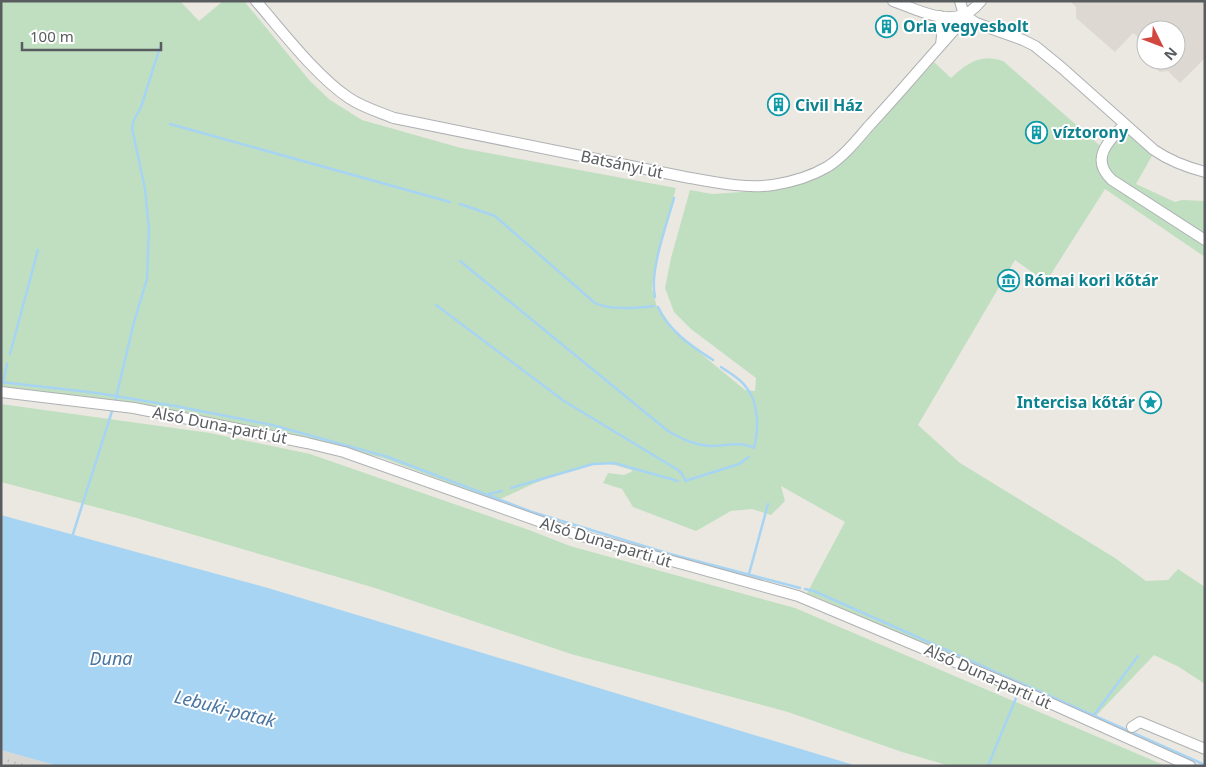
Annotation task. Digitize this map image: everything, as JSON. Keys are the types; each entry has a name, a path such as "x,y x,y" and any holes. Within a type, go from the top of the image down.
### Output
{"street":[{"name":"Batsányi út","path":"256,1 330,83 349,98 394,118 686,177 734,185 756,186 804,178 828,166 845,152 870,126 941,45 964,15 981,1"},
{"path":"893,1 940,16 955,17 964,15"},
{"path":"960,1 964,15 976,23 1035,46 1154,150 1167,159 1188,168 1205,172"},
{"path":"940,16 941,45"},
{"path":"1124,125 1109,140 1102,156 1101,162 1104,173 1205,240"},
{"name":"Alsó Duna-parti út","path":"1,392 114,405 307,442 344,452 578,535 798,596 1012,686 1190,766"},
{"path":"1132,727 1140,722 1205,749"}],"shaded area":[{"path":"1070,1 1205,1 1205,58 1180,83 1168,71 1160,72 1158,70 1186,70 1186,20 1136,20 1136,35 1133,33 1115,52 1076,18 1076,7"},
{"path":"1,750 58,766 1,766"}],"green space":[{"path":"1,1 180,1 199,21 223,1 244,1 310,81 330,100 362,120 461,148 676,188 654,269 652,289 657,307 672,330 745,390 755,391 756,378 691,329 674,312 665,288 671,258 690,190 712,194 784,189 825,172 862,143 934,62 951,78 969,64 981,59 988,58 1003,61 1105,150 1125,129 1153,154 1136,184 1175,202 1182,200 1205,201 1205,257 1105,189 1046,282 1015,260 918,425 960,463 1115,558 1146,581 1168,580 1178,569 1205,587 1205,684 1179,667 1154,655 1094,718 807,593 845,522 781,486 785,501 771,515 752,509 731,511 696,531 633,507 622,489 603,483 608,473 624,475 632,470 612,465 594,464 565,471 496,501 383,458 227,421 1,386"},
{"path":"1,404 210,433 310,454 570,546 795,608 1166,766 950,766 902,752 788,712 571,654 375,588 133,517 1,482"}],"water":[{"name":"Duna","path":"1,515 268,588 857,766 58,766 1,750"}],"waterway":[{"path":"115,402 134,322 147,279 149,229 145,189 132,128 141,107 160,47"},
{"path":"170,124 450,202"},
{"path":"655,297 654,274 674,198"},
{"path":"460,204 495,216 595,303 616,308 654,306"},
{"path":"10,354 38,250"},
{"path":"460,261 668,431 693,443 710,446 738,444 754,448 757,433 757,416 753,400 744,384 721,367"},
{"path":"436,305 564,401 678,470 686,481"},
{"path":"658,307 674,331 713,360"},
{"path":"3,382 7,364"},
{"path":"1,382 97,393 272,425 388,457 532,512 670,554 800,588"},
{"path":"73,534 113,408"},
{"path":"685,481 739,464 749,457"},
{"path":"511,488 593,464 614,463 678,481"},
{"path":"489,494 502,491"},
{"path":"749,574 768,504"},
{"path":"805,589 814,591 1205,765"},
{"path":"1094,715 1138,656"},
{"path":"988,766 1016,698"}],"railway":[{"path":"1,759 27,766"}],"place":[{"name":"Orla vegyesbolt","path":"887,26"},
{"name":"Civil Ház","path":"779,105"},
{"name":"víztorony","path":"1037,132"},
{"name":"Római kori kőtár","path":"1008,280"},
{"name":"Intercisa kőtár","path":"1151,402"}],"water label":[{"name":"Lebuki-patak","path":"225,708"}]}
